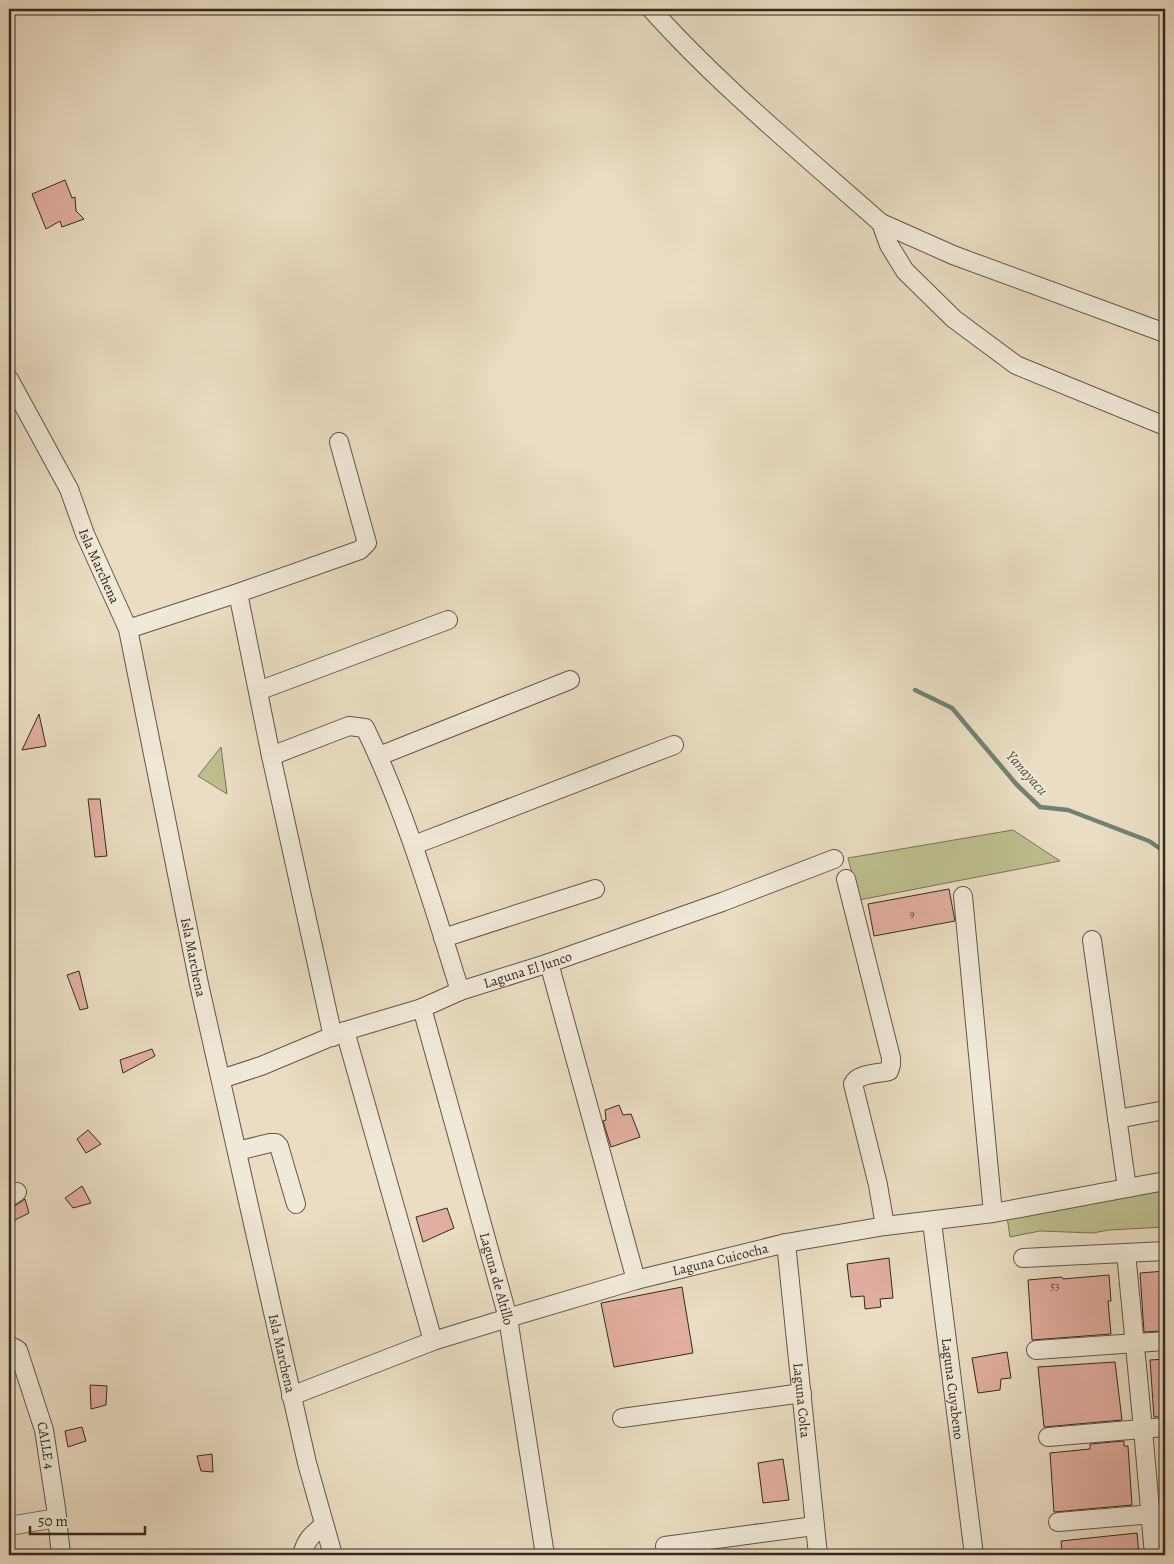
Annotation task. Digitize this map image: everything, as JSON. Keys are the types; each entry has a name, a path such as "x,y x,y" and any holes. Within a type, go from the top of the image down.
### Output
{"street":[{"path":"651,9 737,96 881,223 953,255 1165,334"},
{"path":"881,223 889,245 905,271 954,318 1016,365 1165,426"},
{"name":"Isla Marchena","path":"9,379 69,489 84,534 128,629 199,984 291,1396 332,1555"},
{"path":"128,629 360,550 367,543 339,442"},
{"path":"238,593 271,756 339,1034 433,1341"},
{"path":"258,691 448,620"},
{"path":"379,756 570,680"},
{"path":"271,756 349,726 365,728 379,756 414,845 460,990"},
{"path":"414,845 674,745"},
{"name":"Laguna El Junco","path":"221,1080 339,1034 422,1008 460,990 549,963 722,902 834,859"},
{"path":"846,878 891,1066 888,1071 856,1078 853,1084 878,1186 885,1226"},
{"path":"444,938 595,889"},
{"path":"963,896 993,1213"},
{"path":"1092,940 1127,1188"},
{"path":"549,963 636,1280"},
{"name":"Laguna de Altillo","path":"422,1008 508,1318 545,1555"},
{"path":"1117,1120 1165,1110"},
{"path":"237,1151 276,1143 279,1146 296,1204"},
{"name":"Laguna Cuicocha","path":"291,1396 433,1341 636,1280 786,1243 885,1226 932,1222 993,1213 1165,1181"},
{"name":"Laguna Cuyabeno","path":"932,1222 974,1555"},
{"name":"Laguna Colta","path":"786,1243 818,1555"},
{"path":"1023,1258 1165,1251"},
{"path":"1126,1253 1143,1429 1158,1514 1154,1555"},
{"path":"1036,1350 1165,1341"},
{"name":"CALLE 4","path":"9,1345 18,1350 44,1430 61,1555"},
{"path":"622,1418 802,1392"},
{"path":"1048,1437 1165,1427"},
{"path":"1058,1522 1158,1514"},
{"path":"9,1526 57,1518"},
{"path":"302,1555 305,1544 324,1525"},
{"path":"665,1546 814,1526"}],"green space":[{"path":"221,747 227,794 198,776"},
{"path":"1013,830 1060,861 859,900 848,858"},
{"path":"1163,1183 1165,1227 1109,1230 1093,1233 1040,1231 1010,1237 1005,1203"}],"building":[{"path":"65,180 72,198 75,197 76,211 84,219 62,227 60,221 46,229 32,194"},
{"path":"39,714 46,746 22,750"},
{"path":"88,799 100,799 107,856 95,857"},
{"path":"949,889 955,921 874,936 868,904"},
{"path":"79,971 88,1008 80,1010 67,975"},
{"path":"152,1049 155,1056 123,1073 120,1060"},
{"path":"619,1105 623,1115 631,1114 640,1137 611,1147 603,1121 606,1120 605,1110"},
{"path":"88,1130 101,1144 86,1153 77,1139"},
{"path":"82,1186 91,1203 73,1208 65,1198"},
{"path":"25,1199 29,1213 13,1221 9,1208"},
{"path":"447,1208 454,1228 423,1242 416,1217"},
{"path":"889,1258 893,1298 880,1299 881,1307 865,1309 864,1296 851,1297 847,1264"},
{"path":"1165,1271 1165,1331 1144,1332 1140,1273"},
{"path":"1109,1275 1111,1301 1108,1301 1111,1334 1032,1340 1028,1280"},
{"path":"682,1287 693,1353 614,1367 601,1303"},
{"path":"1007,1352 1011,1378 1001,1379 1000,1390 978,1393 972,1358"},
{"path":"1165,1359 1165,1417 1154,1417 1150,1360"},
{"path":"1115,1362 1122,1420 1044,1427 1038,1367"},
{"path":"90,1385 107,1386 106,1405 91,1409"},
{"path":"82,1427 86,1441 68,1447 65,1431"},
{"path":"1124,1441 1124,1446 1128,1446 1132,1505 1054,1512 1050,1453 1090,1449 1090,1444"},
{"path":"212,1454 213,1472 201,1471 197,1456"},
{"path":"783,1459 789,1500 763,1503 758,1463"},
{"path":"1137,1533 1139,1555 1062,1555 1061,1541"}],"waterway":[{"name":"Yanayacu","path":"915,690 952,708 1017,785 1040,807 1068,810 1149,841 1165,852"}]}
